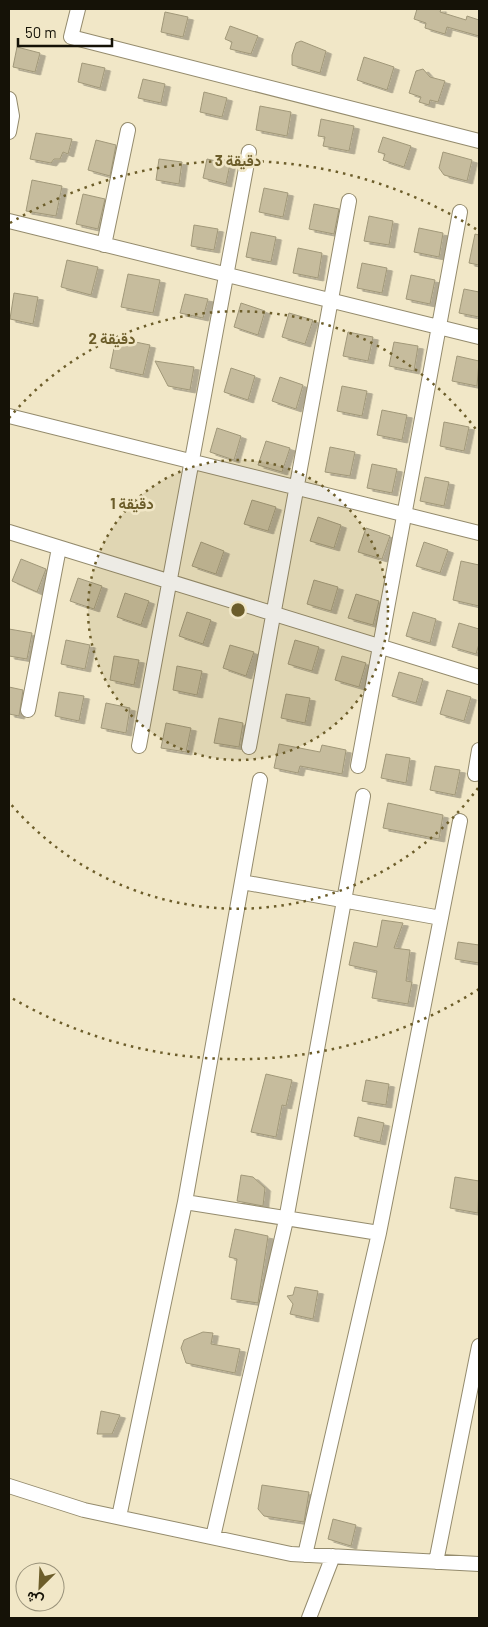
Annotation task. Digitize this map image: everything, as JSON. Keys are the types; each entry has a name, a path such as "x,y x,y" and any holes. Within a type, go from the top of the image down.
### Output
{"street":[{"path":"78,9 71,37 479,141"},
{"path":"9,99 12,116 9,132"},
{"path":"104,244 128,130"},
{"path":"139,746 249,152"},
{"path":"249,747 349,201"},
{"path":"358,766 460,212"},
{"path":"9,221 479,337"},
{"path":"9,416 479,533"},
{"path":"9,532 479,677"},
{"path":"28,710 59,548"},
{"path":"475,774 479,750"},
{"path":"119,1517 185,1202 260,780"},
{"path":"213,1538 286,1220 363,796"},
{"path":"305,1555 379,1234 460,821"},
{"path":"242,882 441,918"},
{"path":"185,1202 379,1234"},
{"path":"436,1562 479,1346"},
{"path":"9,1486 84,1510 291,1554 479,1564"},
{"path":"309,1618 333,1556"}],"building":[{"path":"417,9 441,9 440,12 466,20 467,16 479,20 479,36 447,27 445,34 425,28 426,23 414,19"},
{"path":"165,12 188,17 183,37 161,32"},
{"path":"230,26 258,36 251,54 230,49 232,42 225,39"},
{"path":"301,41 326,51 320,73 292,65 292,55 296,43"},
{"path":"17,47 40,53 35,72 13,67"},
{"path":"364,57 394,67 387,90 357,80"},
{"path":"82,63 105,68 100,88 78,82"},
{"path":"423,69 430,77 445,81 438,102 430,100 429,105 419,102 421,97 409,93 416,71"},
{"path":"143,79 165,84 161,103 138,98"},
{"path":"204,92 227,98 222,117 200,112"},
{"path":"260,106 291,112 287,136 256,130"},
{"path":"321,119 354,126 349,151 323,146 325,137 318,136"},
{"path":"36,133 72,139 68,154 63,152 60,159 54,159 51,163 30,159"},
{"path":"383,137 411,146 404,167 383,160 385,154 378,152"},
{"path":"96,140 116,145 110,176 88,170"},
{"path":"443,152 472,160 467,181 444,175 439,168"},
{"path":"159,159 182,162 179,184 156,180"},
{"path":"207,159 230,164 226,184 203,178"},
{"path":"32,180 62,186 56,216 26,211"},
{"path":"264,188 288,193 283,217 259,212"},
{"path":"83,194 105,199 98,229 76,224"},
{"path":"314,204 339,209 334,234 309,229"},
{"path":"369,216 393,221 389,245 364,241"},
{"path":"194,225 218,229 214,250 191,246"},
{"path":"419,228 443,233 439,257 414,252"},
{"path":"251,232 276,237 271,262 246,257"},
{"path":"475,234 479,235 479,265 469,263"},
{"path":"298,248 322,253 318,278 293,273"},
{"path":"67,260 98,267 91,295 61,287"},
{"path":"362,263 387,268 382,293 357,288"},
{"path":"128,274 160,280 153,313 121,307"},
{"path":"411,275 435,280 430,304 406,299"},
{"path":"464,289 479,292 479,317 459,313"},
{"path":"14,293 38,297 33,324 10,319"},
{"path":"185,294 208,299 203,318 180,313"},
{"path":"241,303 265,311 258,335 234,327"},
{"path":"289,313 313,320 305,344 282,337"},
{"path":"348,332 373,337 368,361 343,356"},
{"path":"116,338 150,345 143,375 110,368"},
{"path":"394,342 418,346 414,371 389,366"},
{"path":"457,356 479,361 477,386 452,381"},
{"path":"155,361 194,367 190,390 168,386"},
{"path":"231,368 255,376 248,400 224,392"},
{"path":"280,377 303,385 296,409 272,401"},
{"path":"342,386 367,391 362,416 337,411"},
{"path":"382,410 407,415 402,440 377,435"},
{"path":"444,422 469,427 464,451 440,446"},
{"path":"217,428 241,436 234,460 210,452"},
{"path":"266,441 290,448 282,472 258,465"},
{"path":"330,447 355,452 350,476 325,472"},
{"path":"372,464 397,469 392,493 367,488"},
{"path":"425,477 449,482 444,506 420,501"},
{"path":"252,500 276,507 268,531 244,524"},
{"path":"318,517 341,525 334,548 310,541"},
{"path":"366,528 390,536 382,559 358,552"},
{"path":"201,542 224,551 216,574 192,566"},
{"path":"424,542 448,550 440,573 416,566"},
{"path":"21,559 46,569 37,592 12,581"},
{"path":"461,561 479,565 479,606 453,600"},
{"path":"78,578 102,586 94,609 70,601"},
{"path":"314,580 338,587 331,611 307,604"},
{"path":"125,593 149,601 141,625 117,617"},
{"path":"356,594 379,601 373,625 348,618"},
{"path":"187,612 211,620 203,644 179,636"},
{"path":"413,612 436,619 430,643 406,636"},
{"path":"459,623 479,629 479,644 476,654 452,647"},
{"path":"9,629 32,633 27,659 9,656"},
{"path":"66,640 90,645 85,669 61,664"},
{"path":"295,640 319,647 312,671 288,664"},
{"path":"230,645 254,652 246,676 223,668"},
{"path":"114,656 139,660 134,685 110,680"},
{"path":"342,656 366,663 359,687 335,680"},
{"path":"177,666 202,671 197,695 173,690"},
{"path":"399,672 423,679 416,703 392,696"},
{"path":"9,687 23,690 19,716 9,714"},
{"path":"447,690 471,697 464,721 440,714"},
{"path":"59,692 84,696 79,721 55,716"},
{"path":"286,694 310,698 305,723 281,718"},
{"path":"106,703 130,708 126,733 101,728"},
{"path":"219,718 243,723 239,747 214,743"},
{"path":"166,723 191,728 186,752 161,748"},
{"path":"279,744 320,752 322,745 346,750 342,774 300,766 298,773 274,768"},
{"path":"386,754 410,758 406,783 381,778"},
{"path":"435,766 460,770 455,795 430,790"},
{"path":"388,803 443,815 439,839 383,828"},
{"path":"382,920 403,923 394,948 410,950 406,981 412,982 408,1004 372,998 377,971 349,965 354,942 377,947"},
{"path":"458,942 479,945 479,963 455,959"},
{"path":"266,1074 292,1080 286,1106 282,1105 276,1137 251,1132"},
{"path":"366,1080 389,1084 386,1105 362,1101"},
{"path":"358,1117 384,1123 380,1142 354,1136"},
{"path":"241,1175 253,1177 265,1188 263,1206 237,1201"},
{"path":"455,1177 479,1181 478,1213 450,1208"},
{"path":"235,1229 268,1236 258,1303 231,1299 237,1259 229,1257"},
{"path":"295,1287 318,1291 313,1319 290,1314 293,1304 287,1296 293,1295"},
{"path":"203,1332 213,1333 211,1344 240,1349 235,1373 186,1363 181,1348 184,1340"},
{"path":"101,1411 120,1415 112,1434 97,1434"},
{"path":"262,1485 309,1492 304,1522 264,1516 258,1509"},
{"path":"333,1519 356,1525 351,1546 328,1539"}]}
